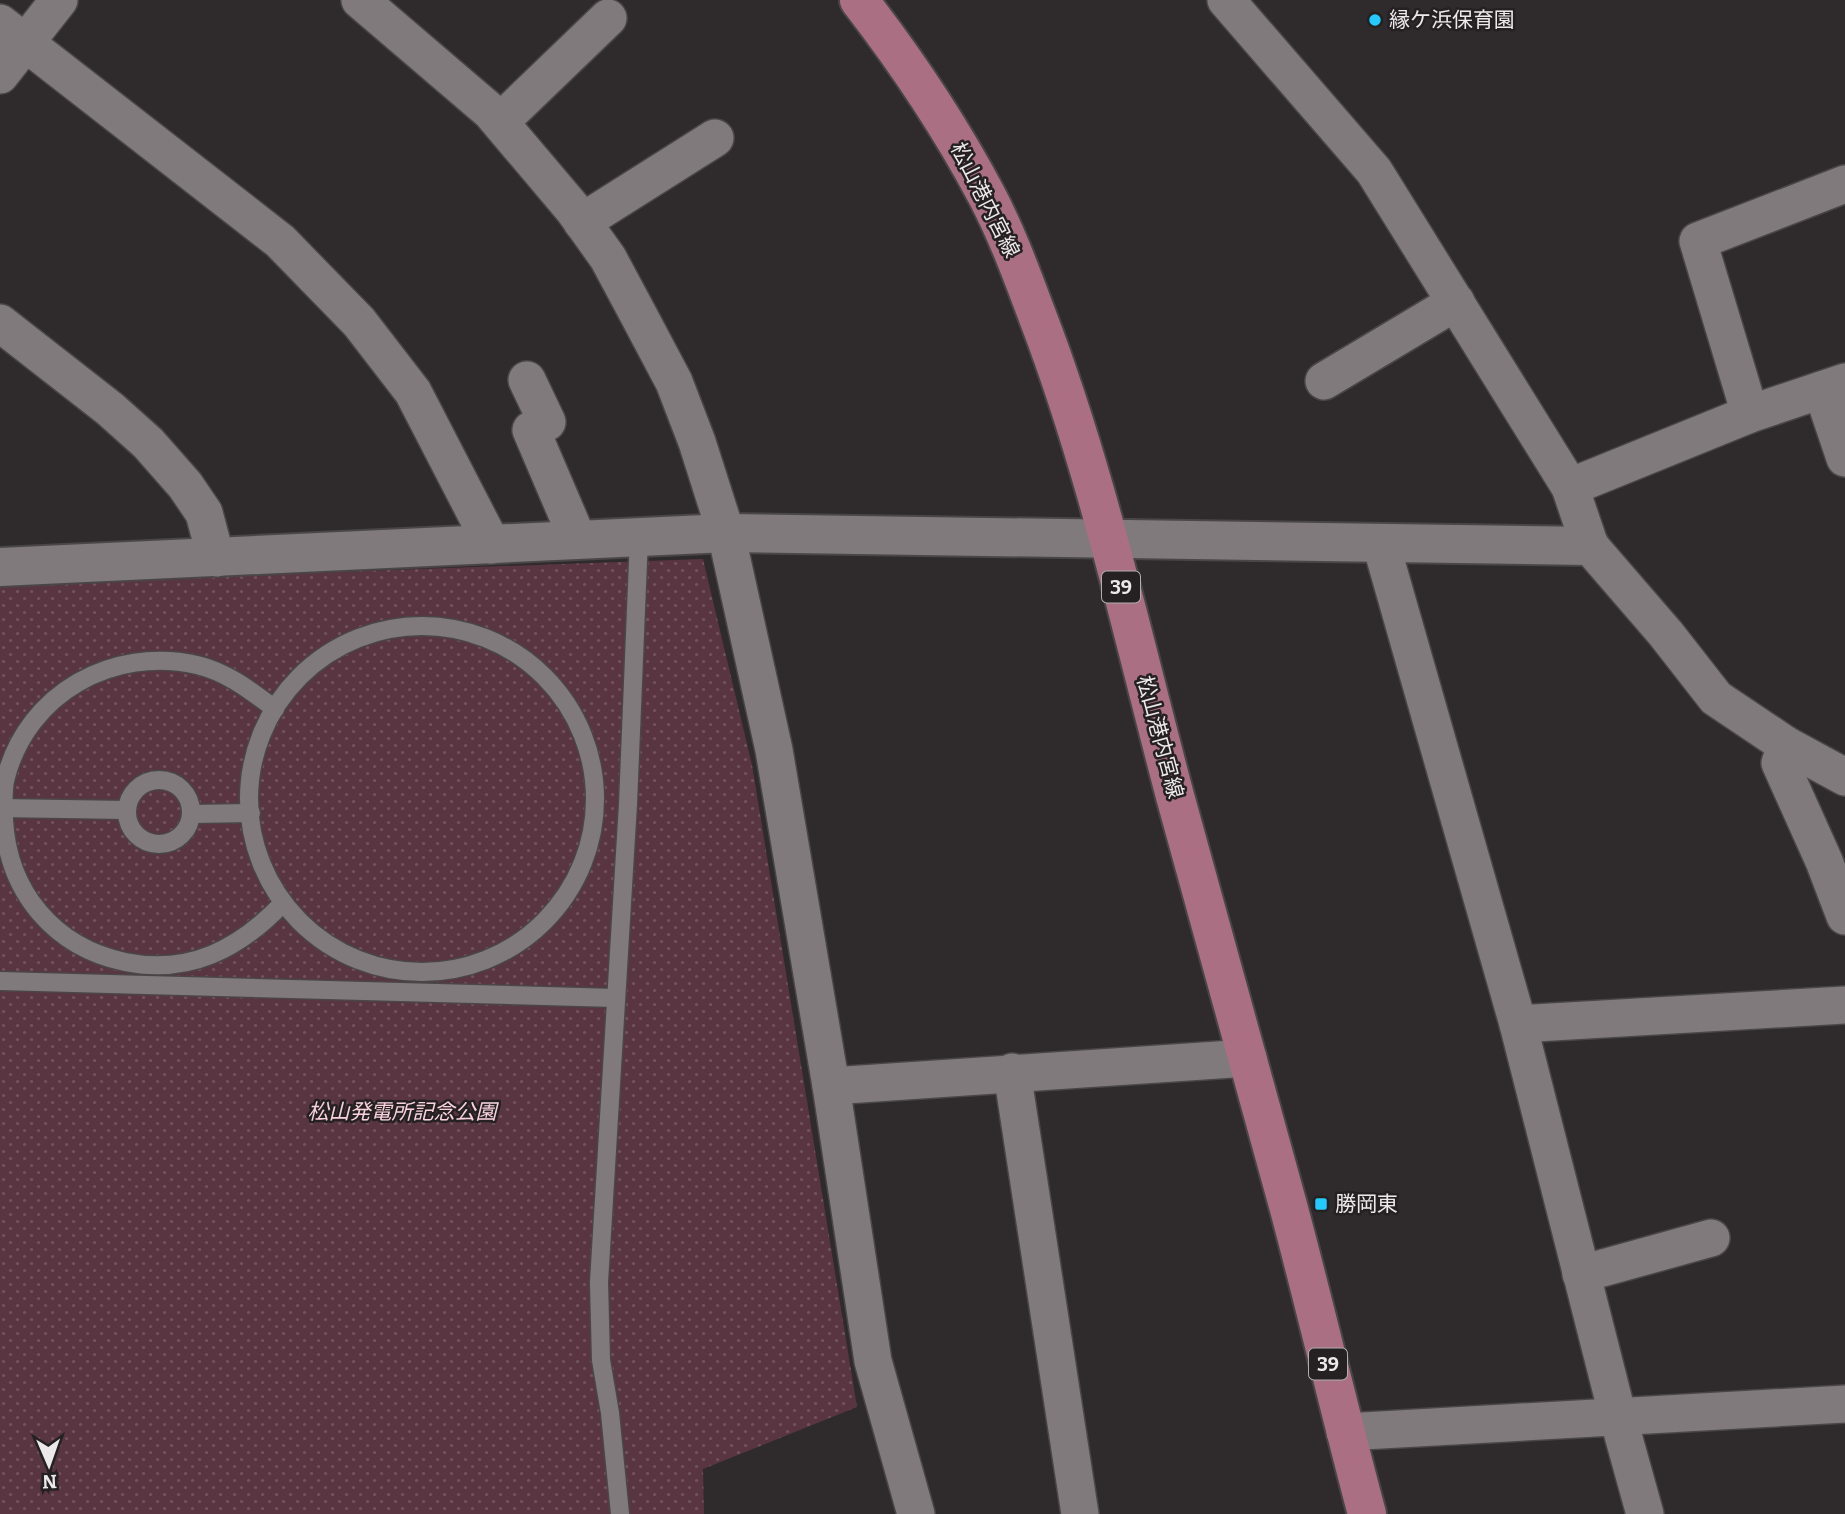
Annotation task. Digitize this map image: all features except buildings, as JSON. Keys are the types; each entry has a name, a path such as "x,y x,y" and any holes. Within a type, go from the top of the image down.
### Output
{"main road":[{"name":"松山港内宮線","path":"859,0 918,80 989,199 1055,359 1108,540 1290,1213 1367,1514"}],"street":[{"path":"0,75 13,33 59,0"},
{"path":"360,0 491,112 582,222 608,258 674,382 697,443 726,533 774,750 831,1086 873,1361 916,1514"},
{"path":"1226,0 1374,171 1570,487 1590,546 1666,634 1716,698 1786,745 1845,777"},
{"path":"500,122 608,18"},
{"path":"13,33 280,241 359,322 413,391 492,545"},
{"path":"582,222 715,138"},
{"path":"1750,414 1698,241 1845,184"},
{"path":"1324,381 1456,302"},
{"path":"0,323 110,409 148,443 185,485 204,513 216,558"},
{"path":"527,380 547,422 531,430 578,540"},
{"path":"1570,487 1750,414 1833,386 1845,458"},
{"path":"0,568 726,533 1590,546"},
{"path":"1381,544 1518,1024 1645,1514"},
{"path":"1786,745 1780,763 1824,861 1845,916"},
{"path":"1518,1024 1845,1005"},
{"path":"831,1086 1248,1058"},
{"path":"1012,1073 1080,1514"},
{"path":"1581,1274 1711,1238"},
{"path":"1345,1432 1845,1404"}],"lane":[{"path":"620,1514 610,1413 601,1360 599,1282 628,804 639,537"},
{"path":"434,626 472,632 509,648 539,670 563,698 580,731 592,765 596,804 590,840 579,873 561,904 536,930 508,949 475,965 405,971 369,965 337,951 307,931 282,904 261,860 251,813 251,786 263,733 275,709 294,680 323,654 357,638 395,629 434,626"},
{"path":"275,709 225,675 196,665 135,663 105,669 76,682 53,701 32,724 5,778 2,808 5,842 15,873 30,902 52,926 76,945 107,958 139,964 172,964 203,958 233,946 259,928 282,904"},
{"path":"160,780 182,791 189,802 191,814 188,826 180,836 169,843 157,844 145,841 135,834 128,823 127,810 137,788 160,780"},
{"path":"596,804 628,804"},
{"path":"2,808 127,810"},
{"path":"191,814 251,813"},
{"path":"0,981 615,998"}],"green space":[{"name":"松山発電所記念公園","path":"703,559 752,765 857,1407 703,1469 704,1514 0,1514 0,584"}],"place":[{"name":"縁ケ浜保育園","path":"1375,20"},
{"name":"勝岡東","path":"1321,1204"}]}
